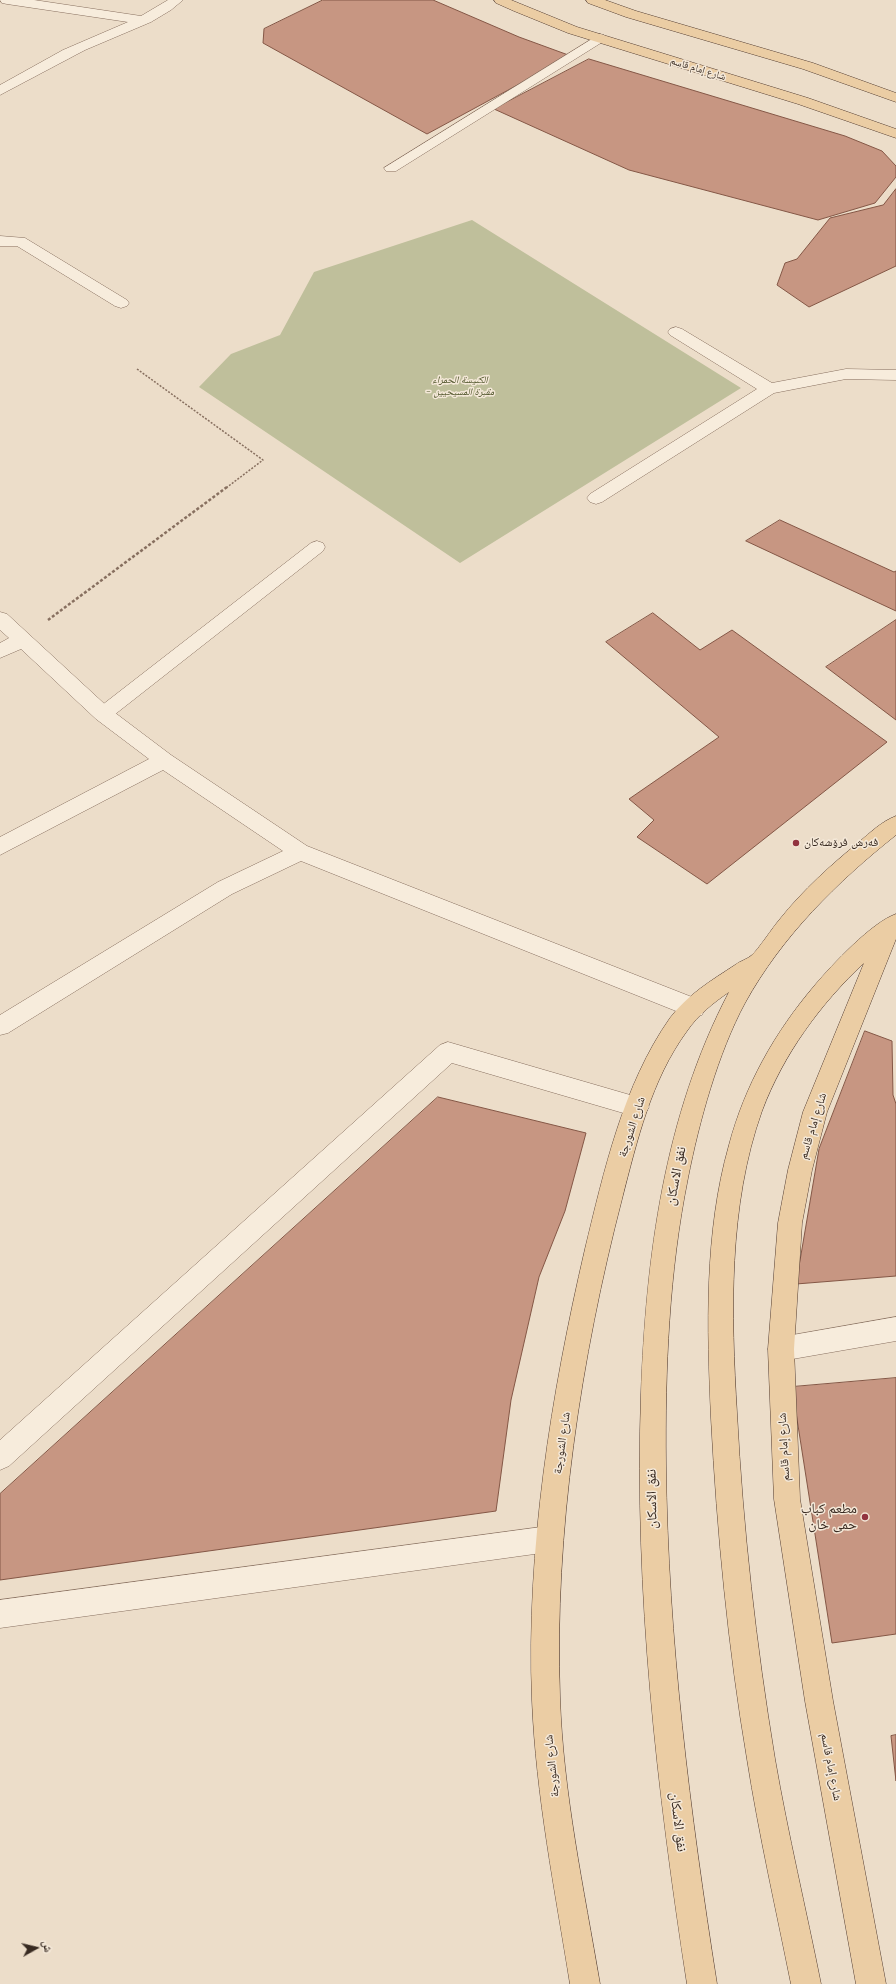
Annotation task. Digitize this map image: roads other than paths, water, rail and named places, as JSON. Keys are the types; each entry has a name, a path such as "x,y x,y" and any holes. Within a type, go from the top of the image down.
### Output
{"main road":[{"name":"شارع إمام قاسم","path":"501,0 550,21 600,38 837,111 896,134"},
{"path":"593,0 631,14 808,66 896,98"},
{"path":"837,111 864,86"},
{"path":"762,958 778,935 815,894 846,864 896,824"},
{"name":"شارع إمام قاسم","path":"871,1984 819,1701 787,1499 781,1350 784,1288 790,1222 800,1170 815,1112 853,1015 893,925"},
{"path":"806,1984 756,1729 730,1510 723,1382 722,1312 728,1217 735,1167 750,1114 763,1080 784,1043 806,1011 831,982 858,955 893,925"},
{"name":"شارع الشورجة","path":"585,1984 555,1802 548,1736 545,1659 549,1539 574,1357 595,1258 619,1167 637,1107 655,1064 681,1022 694,1008 712,992 762,958"},
{"name":"نفق الاسكان","path":"702,1984 679,1831 662,1682 653,1554 652,1436 660,1275 675,1176 695,1100 726,1021 741,991 762,958"}],"street":[{"path":"7,0 144,20"},
{"path":"0,91 66,53 144,20 166,8 176,0"},
{"path":"0,241 20,241 121,303"},
{"path":"676,332 769,389"},
{"path":"596,498 769,389 846,374 896,375"},
{"path":"0,619 103,714 164,760 300,852 694,1008"},
{"path":"0,651 22,640"},
{"path":"0,847 164,760"},
{"path":"0,1026 225,888 300,852"},
{"path":"0,1456 448,1052 637,1107"},
{"path":"781,1350 896,1329"},
{"path":"0,1614 549,1539"}],"lane":[{"path":"391,168 600,38"},
{"path":"103,714 317,547"}],"place":[{"name":"فەرش فرۆشەکان","path":"796,843"},
{"name":"مطعم كباب حمى خان","path":"865,1517"}],"park label":[{"name":"الكنيسة الحمراء - مقبرة المسيحيين","path":"460,386"}]}
